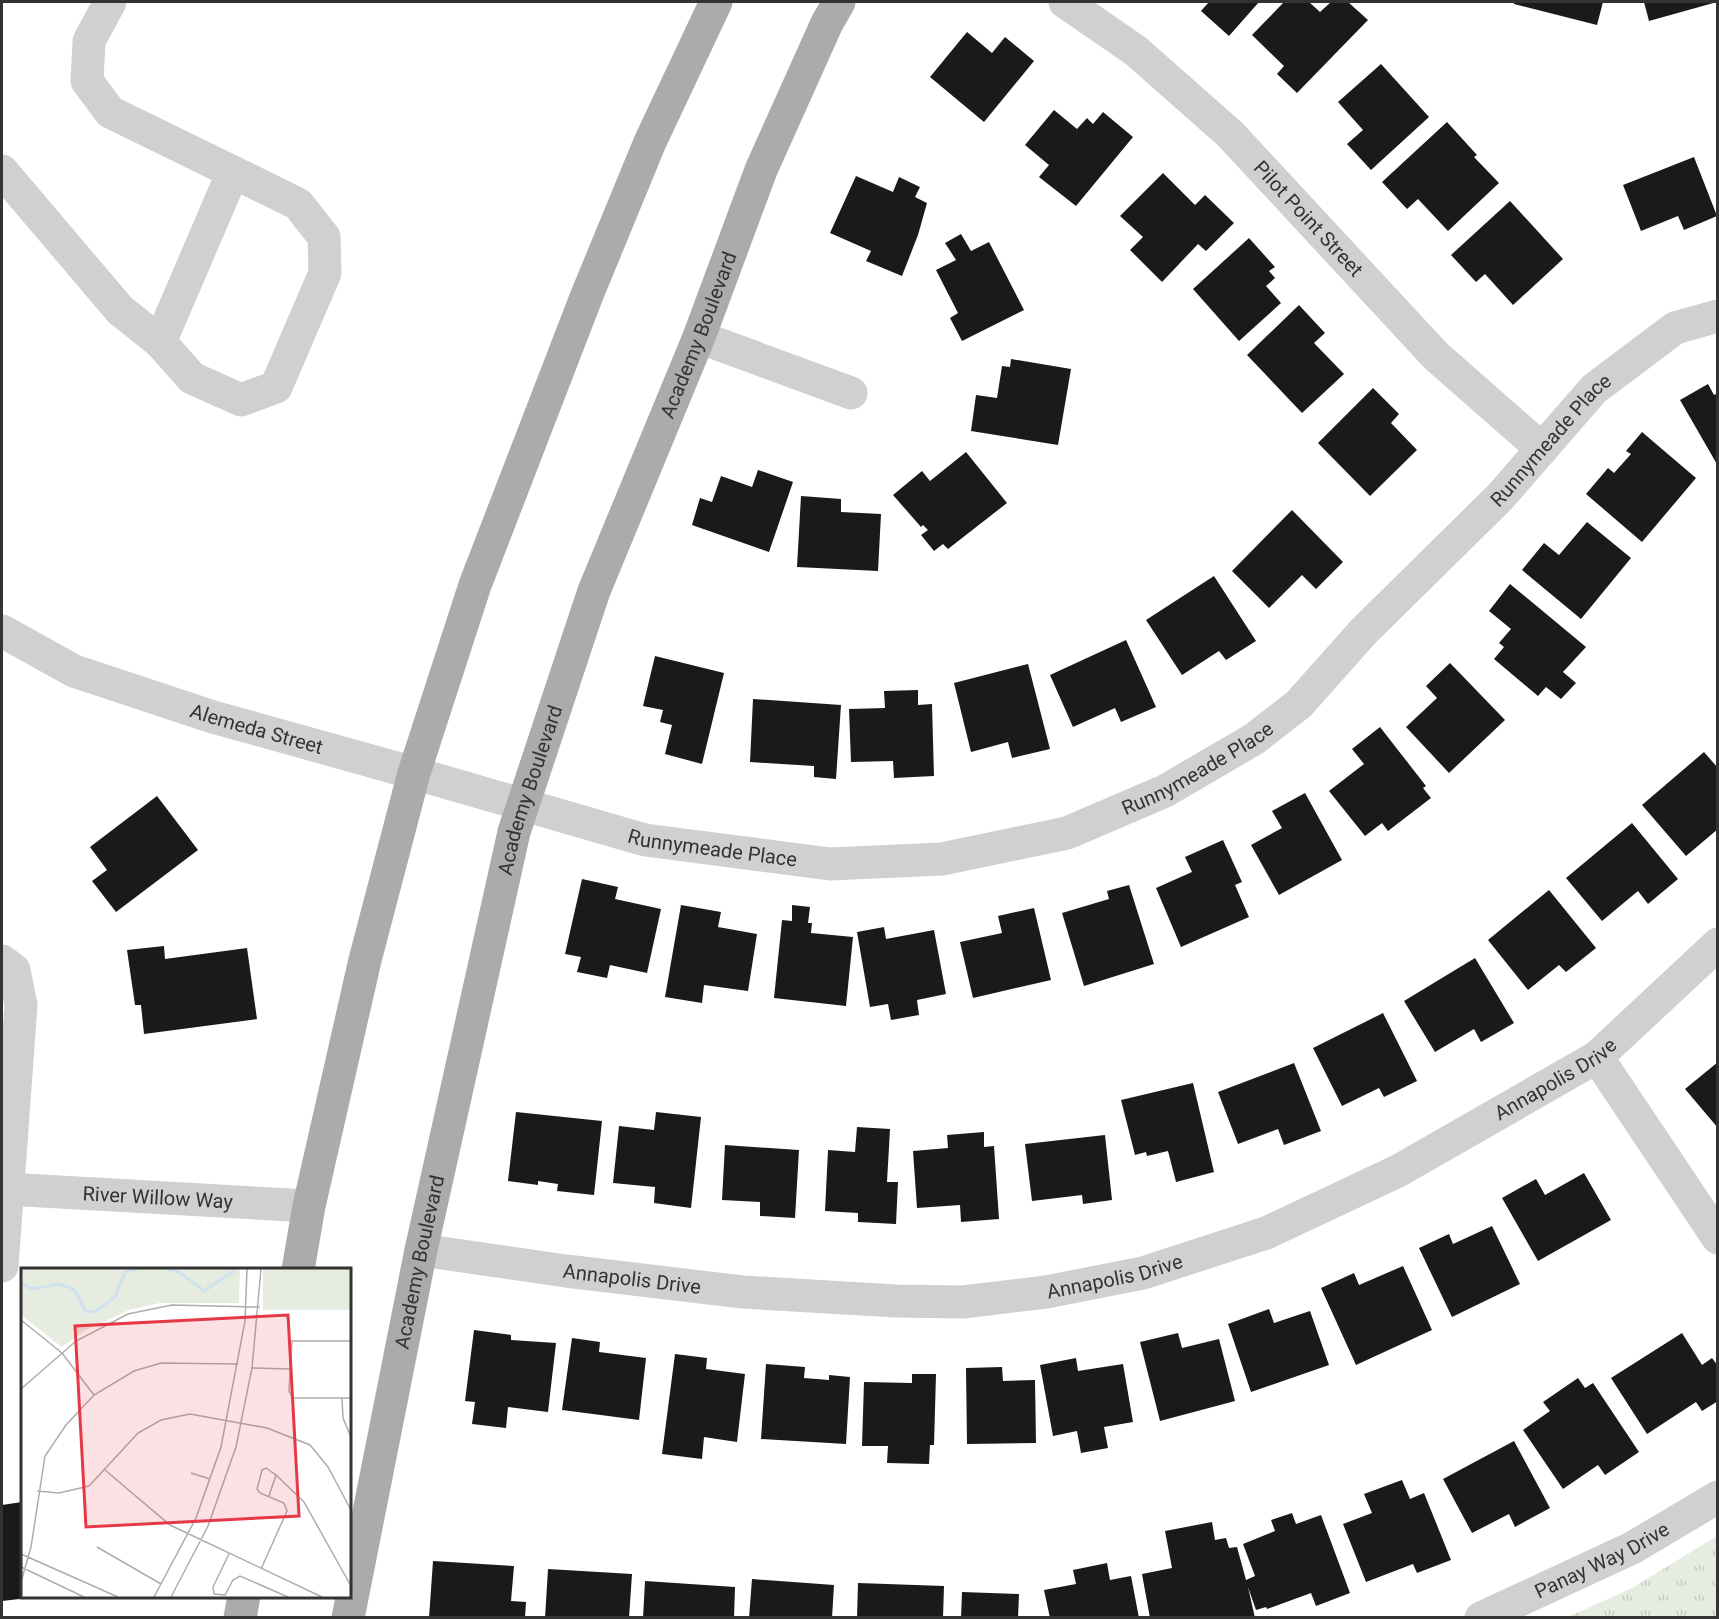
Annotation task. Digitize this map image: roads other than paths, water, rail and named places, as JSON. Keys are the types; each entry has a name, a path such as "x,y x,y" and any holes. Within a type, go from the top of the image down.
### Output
{"main road":[{"path":"298,1268 309,1206 365,960 414,773 475,585 583,306 650,142 716,2"},
{"name":"Academy Boulevard","path":"348,1617 421,1250 511,844 594,591 699,337 761,170 827,23 839,2"},
{"path":"240,1617 244,1598"}],"street":[{"path":"2,171 120,310 160,342 192,378 241,400 276,387 325,273 324,237 298,204 110,112 87,81 89,41 110,2"},
{"name":"Pilot Point Street","path":"1065,2 1136,51 1230,134 1436,356 1542,449"},
{"path":"160,342 232,172"},
{"name":"Runnymeade Place","path":"523,805 645,840 830,864 942,859 1067,833 1165,791 1254,739 1299,704 1363,632 1500,497 1594,389 1675,328 1718,316"},
{"path":"699,337 851,393"},
{"name":"Alemeda Street","path":"2,631 74,671 213,717 523,805"},
{"name":"Annapolis Drive","path":"421,1250 578,1273 811,1298 963,1302 1046,1292 1143,1273 1266,1233 1398,1172 1597,1057 1718,944"},
{"path":"2,1266 21,1005 8,965"},
{"path":"1597,1057 1718,1238"},
{"name":"River Willow Way","path":"6,1190 309,1206"},
{"name":"Panay Way Drive","path":"1481,1617 1632,1548 1718,1497"}]}
